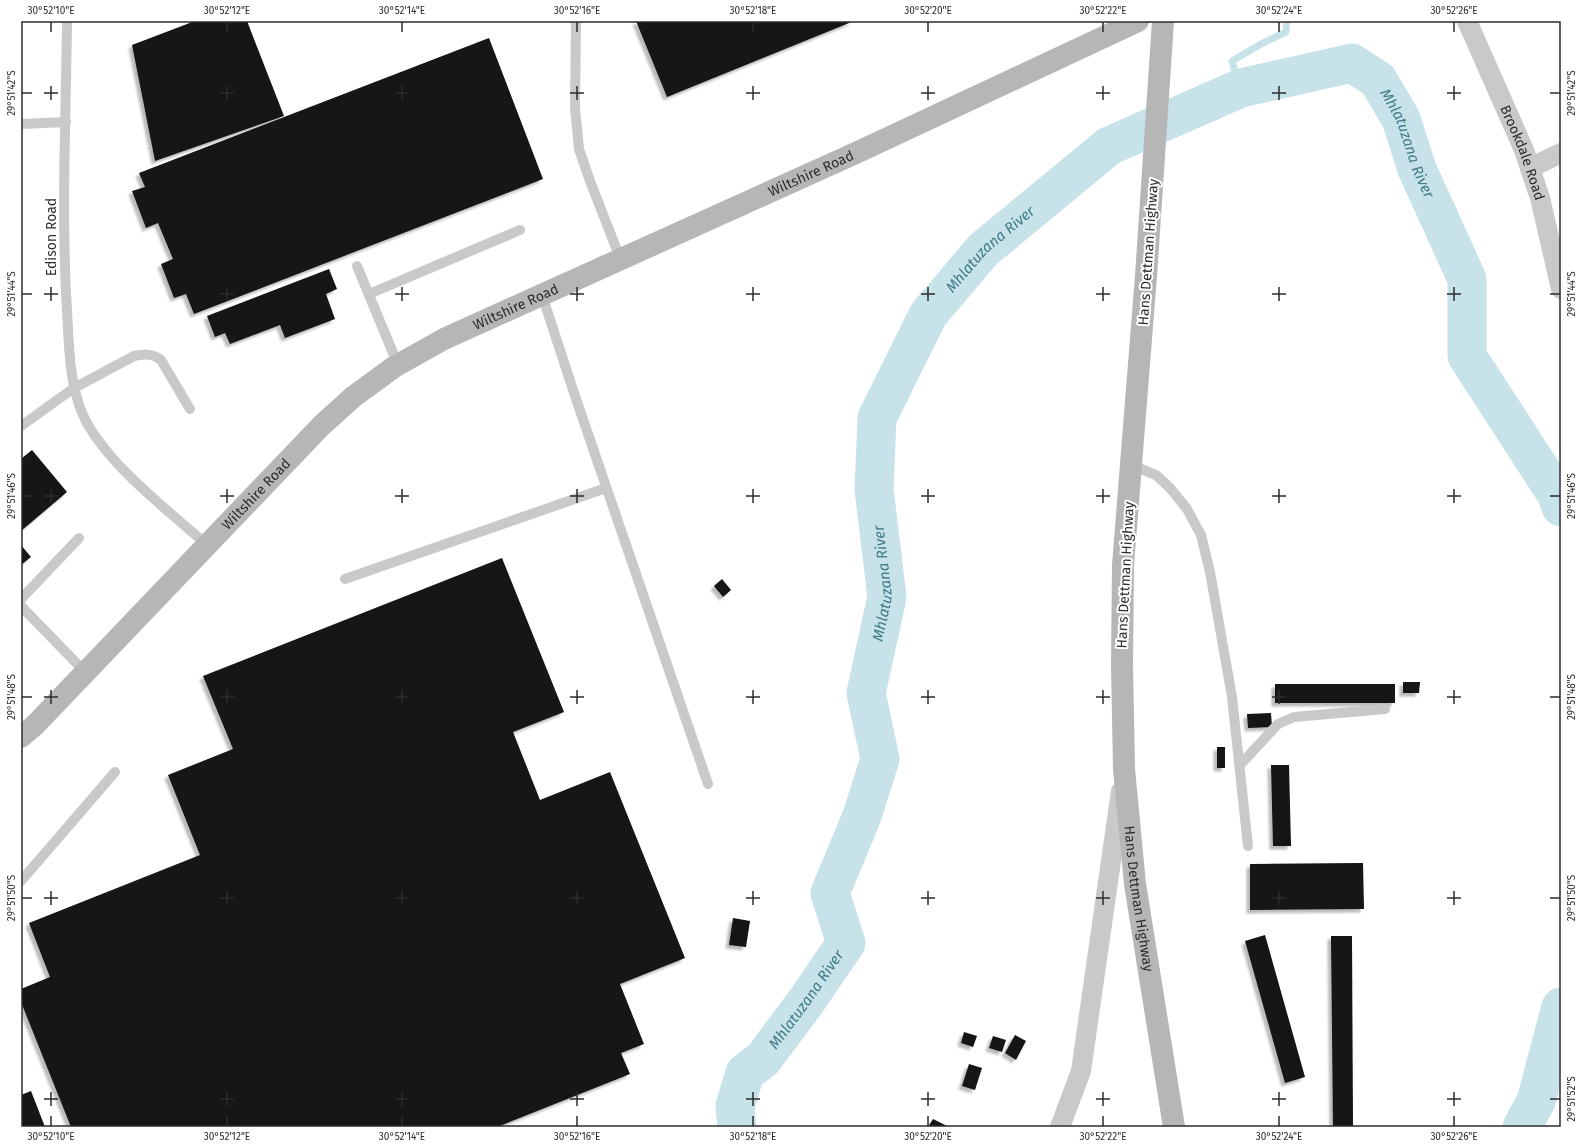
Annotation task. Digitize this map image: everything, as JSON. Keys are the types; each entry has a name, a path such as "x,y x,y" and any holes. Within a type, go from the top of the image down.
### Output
{"street":[{"name":"Wiltshire Road","path":"21,737 35,725 321,426 353,397 398,365 444,339 865,148 1138,21"},
{"name":"Hans Dettman Highway","path":"1164,21 1123,565 1122,612 1124,769 1135,884 1174,1127"},
{"name":"Brookdale Road","path":"1467,21 1524,150 1540,198 1561,289"},
{"path":"1530,168 1561,153"},
{"path":"1060,1127 1081,1071 1124,769"}],"lane":[{"name":"Edison Road","path":"67,21 64,270 69,355 74,388 83,415 98,440 126,472 207,545"},
{"path":"576,21 575,108 579,149 620,258"},
{"path":"21,124 66,122"},
{"path":"369,294 520,230"},
{"path":"357,266 398,365"},
{"path":"542,295 606,488 708,784"},
{"path":"21,426 74,388 134,356 153,354 161,360 190,409"},
{"path":"1131,465 1156,475 1170,488 1188,509 1201,535 1210,572 1232,697 1248,846"},
{"path":"345,579 606,488"},
{"path":"21,599 80,538"},
{"path":"21,606 85,672"},
{"path":"1240,765 1278,724 1294,717 1385,709"},
{"path":"21,881 115,772"}],"building":[{"path":"195,21 247,21 284,116 155,161 132,45"},
{"path":"636,21 854,21 667,97"},
{"path":"489,38 543,179 194,314 186,294 174,298 161,264 173,259 158,223 146,228 132,191 145,187 139,173"},
{"path":"329,269 337,289 326,294 335,319 285,338 280,325 230,344 225,333 215,337 207,316"},
{"path":"32,450 67,492 21,531 21,459"},
{"path":"21,545 31,557 21,565"},
{"path":"502,558 564,712 513,732 540,800 610,772 685,958 620,984 644,1044 621,1053 630,1074 497,1127 71,1127 21,1002 21,989 50,977 29,923 200,855 168,775 233,749 203,676"},
{"path":"722,579 731,590 723,597 714,586"},
{"path":"1403,682 1420,682 1419,693 1403,693"},
{"path":"1275,684 1395,684 1395,703 1275,703"},
{"path":"1271,713 1272,727 1248,728 1247,714"},
{"path":"1217,747 1225,747 1225,768 1217,768"},
{"path":"1271,765 1289,765 1291,846 1273,846"},
{"path":"1363,863 1364,909 1250,910 1250,864"},
{"path":"733,918 750,921 746,947 729,945"},
{"path":"1265,935 1305,1077 1285,1083 1245,941"},
{"path":"1331,936 1352,936 1353,1127 1333,1127"},
{"path":"964,1032 977,1036 973,1047 961,1043"},
{"path":"1015,1035 1026,1041 1016,1060 1005,1053"},
{"path":"993,1036 1006,1040 1002,1052 989,1048"},
{"path":"969,1064 982,1068 975,1090 962,1086"},
{"path":"31,1091 45,1127 21,1127 21,1095"},
{"path":"933,1119 949,1127 928,1127"}],"waterway":[{"path":"1255,85 1235,72 1232,61 1261,44 1286,32 1287,21"},
{"name":"Mhlatuzana River","path":"737,1127 735,1106 745,1073 763,1059 805,1003 846,943 830,893 862,816 880,759 866,693 887,597 874,489 877,418 928,315 983,250 1109,146 1241,88 1352,63 1378,80 1401,119 1417,169 1467,279 1467,356 1557,495 1561,507"},
{"name":"Mhlatuzana River","path":"1522,1127 1536,1101 1561,1007"}]}
